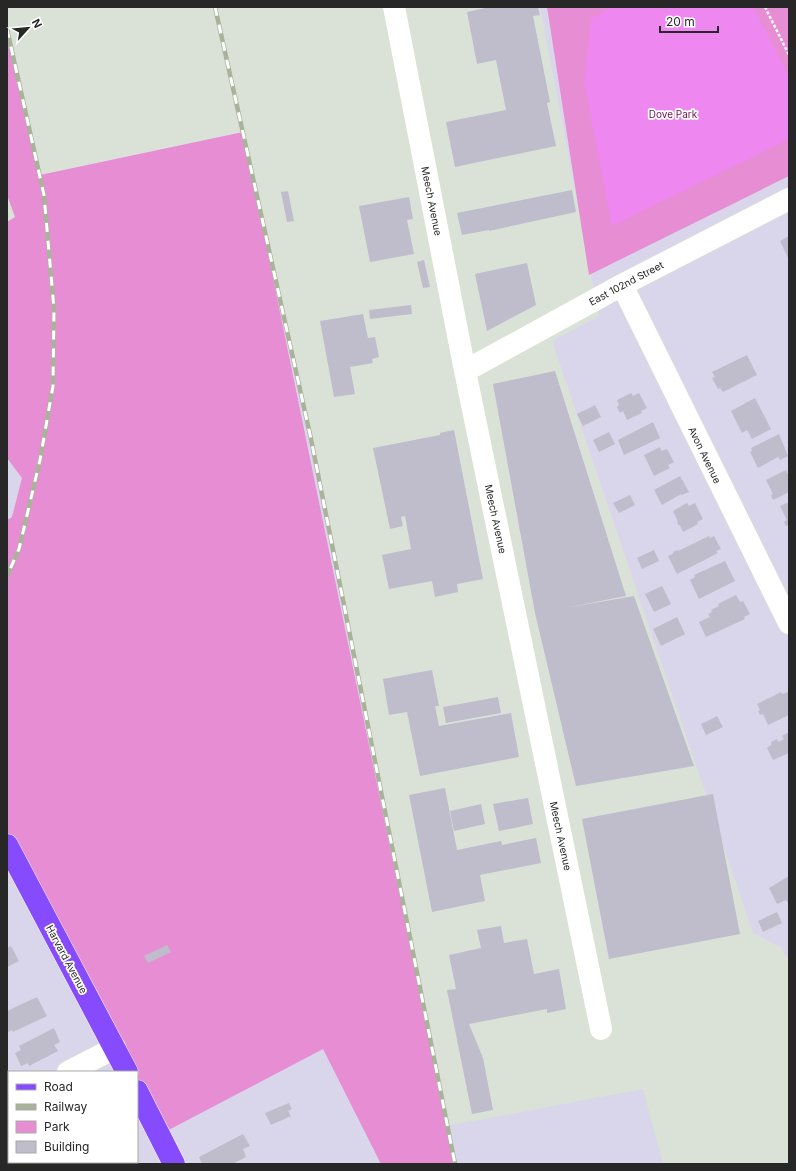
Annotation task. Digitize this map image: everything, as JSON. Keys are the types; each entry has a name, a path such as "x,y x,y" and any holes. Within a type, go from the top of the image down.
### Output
{"main road":[{"name":"Harvard Avenue","path":"7,845 126,1071"},
{"path":"138,1094 174,1164"}],"street":[{"name":"Meech Avenue","path":"394,7 465,371 601,1029"},
{"name":"East 102nd Street","path":"465,371 789,198"},
{"name":"Avon Avenue","path":"622,286 789,624"},
{"path":"70,1071 115,1048"}],"path":[{"path":"765,7 789,55"}],"shaded area":[{"path":"7,7 540,7 599,316 552,341 753,933 780,947 789,960 789,1164 663,1164 643,1089 447,1126 311,439 243,132 40,175 7,29"},
{"path":"7,195 15,217 7,222"}],"green space":[{"name":"Dove Park","path":"547,7 789,7 789,176 589,275"},
{"name":"Dove Park","path":"611,7 747,7 755,10 789,77 789,139 612,226 584,82 591,19"},
{"path":"7,29 40,175 243,132 455,1164 381,1164 323,1049 159,1135 138,1093 138,1071 136,1071 7,841 7,520 12,517 22,478 7,458 7,222 15,217 7,195"}],"building":[{"path":"490,7 538,7 540,15 533,16 550,102 547,103 556,146 455,167 446,122 506,110 496,60 477,64 467,12"},
{"path":"572,190 576,212 489,231 462,235 457,213"},
{"path":"288,191 294,221 287,222 281,192"},
{"path":"409,197 413,219 407,220 414,254 370,262 359,206"},
{"path":"789,236 789,260 780,241"},
{"path":"424,260 430,287 423,288 417,262"},
{"path":"527,263 536,305 487,331 475,274"},
{"path":"411,305 412,314 370,319 369,310"},
{"path":"363,314 368,338 375,337 379,357 372,359 373,363 350,367 355,394 334,397 320,321"},
{"path":"747,355 757,375 723,392 720,388 718,389 712,378 715,377 712,372"},
{"path":"555,371 626,596 565,608 634,596 694,766 576,786 535,613 493,384"},
{"path":"631,393 633,396 639,393 647,408 641,411 642,413 627,420 623,411 620,413 617,407 619,405 617,400"},
{"path":"755,398 771,429 752,439 747,430 742,433 731,411"},
{"path":"595,405 601,417 583,426 577,414"},
{"path":"653,422 660,438 624,455 618,440"},
{"path":"454,430 483,579 457,584 458,592 435,597 432,581 389,589 382,555 411,549 405,516 401,517 403,526 390,529 373,448 440,435 440,433"},
{"path":"609,432 615,444 599,452 593,440"},
{"path":"779,434 788,456 780,460 778,457 758,468 750,452 752,451 751,448"},
{"path":"660,447 661,451 667,449 674,462 668,465 670,468 654,476 644,455"},
{"path":"786,470 789,477 789,492 773,500 771,495 773,494 766,480"},
{"path":"680,476 689,492 682,495 681,494 662,505 654,490"},
{"path":"630,495 635,505 619,513 613,503"},
{"path":"789,502 789,525 786,526 784,522 787,520 780,506"},
{"path":"687,503 689,506 695,503 703,519 697,522 698,524 683,532 673,511"},
{"path":"709,536 710,538 714,536 721,549 716,551 718,553 677,574 668,556 677,550 678,551"},
{"path":"654,550 659,561 642,569 637,558"},
{"path":"725,561 735,581 699,599 690,580 695,577 694,575"},
{"path":"662,586 671,604 654,612 645,594"},
{"path":"736,595 740,602 743,601 750,614 744,617 745,619 706,637 699,622 710,617 708,614 712,612 711,610 719,606 718,604"},
{"path":"677,617 685,634 661,646 653,629"},
{"path":"432,670 439,706 435,706 439,726 511,713 519,757 420,776 407,712 389,715 383,679"},
{"path":"781,692 782,694 788,692 789,694 789,715 768,725 763,714 760,715 758,711 760,710 757,704"},
{"path":"498,697 501,713 446,723 443,707"},
{"path":"717,716 723,727 706,735 701,724"},
{"path":"789,732 789,753 773,760 767,748 771,745 771,742 777,739 778,742 784,739 782,736"},
{"path":"445,788 457,850 501,841 502,845 536,838 541,863 480,875 485,901 432,912 409,795"},
{"path":"713,794 740,934 609,959 582,819"},
{"path":"528,798 533,824 499,831 493,804"},
{"path":"481,804 485,824 454,831 450,811"},
{"path":"789,876 789,901 787,902 786,900 777,904 769,888"},
{"path":"777,912 782,923 763,932 758,921"},
{"path":"501,926 504,943 527,939 534,974 559,969 566,1009 547,1013 547,1009 469,1024 483,1058 493,1110 472,1114 447,990 456,989 449,955 481,948 477,930"},
{"path":"167,945 171,952 148,963 144,956"},
{"path":"11,946 19,961 7,967 7,948"},
{"path":"37,997 47,1016 13,1032 12,1030 7,1033 7,1011"},
{"path":"54,1028 60,1042 54,1045 58,1051 29,1066 28,1063 21,1066 15,1053 21,1050 19,1046"},
{"path":"289,1103 292,1109 288,1111 291,1116 271,1125 265,1113"},
{"path":"243,1134 250,1146 243,1149 246,1157 232,1164 202,1164 199,1157"}],"railway":[{"path":"215,7 311,439 455,1164"},
{"path":"7,29 44,195 54,309 53,386 40,460 19,549 7,576"}]}
